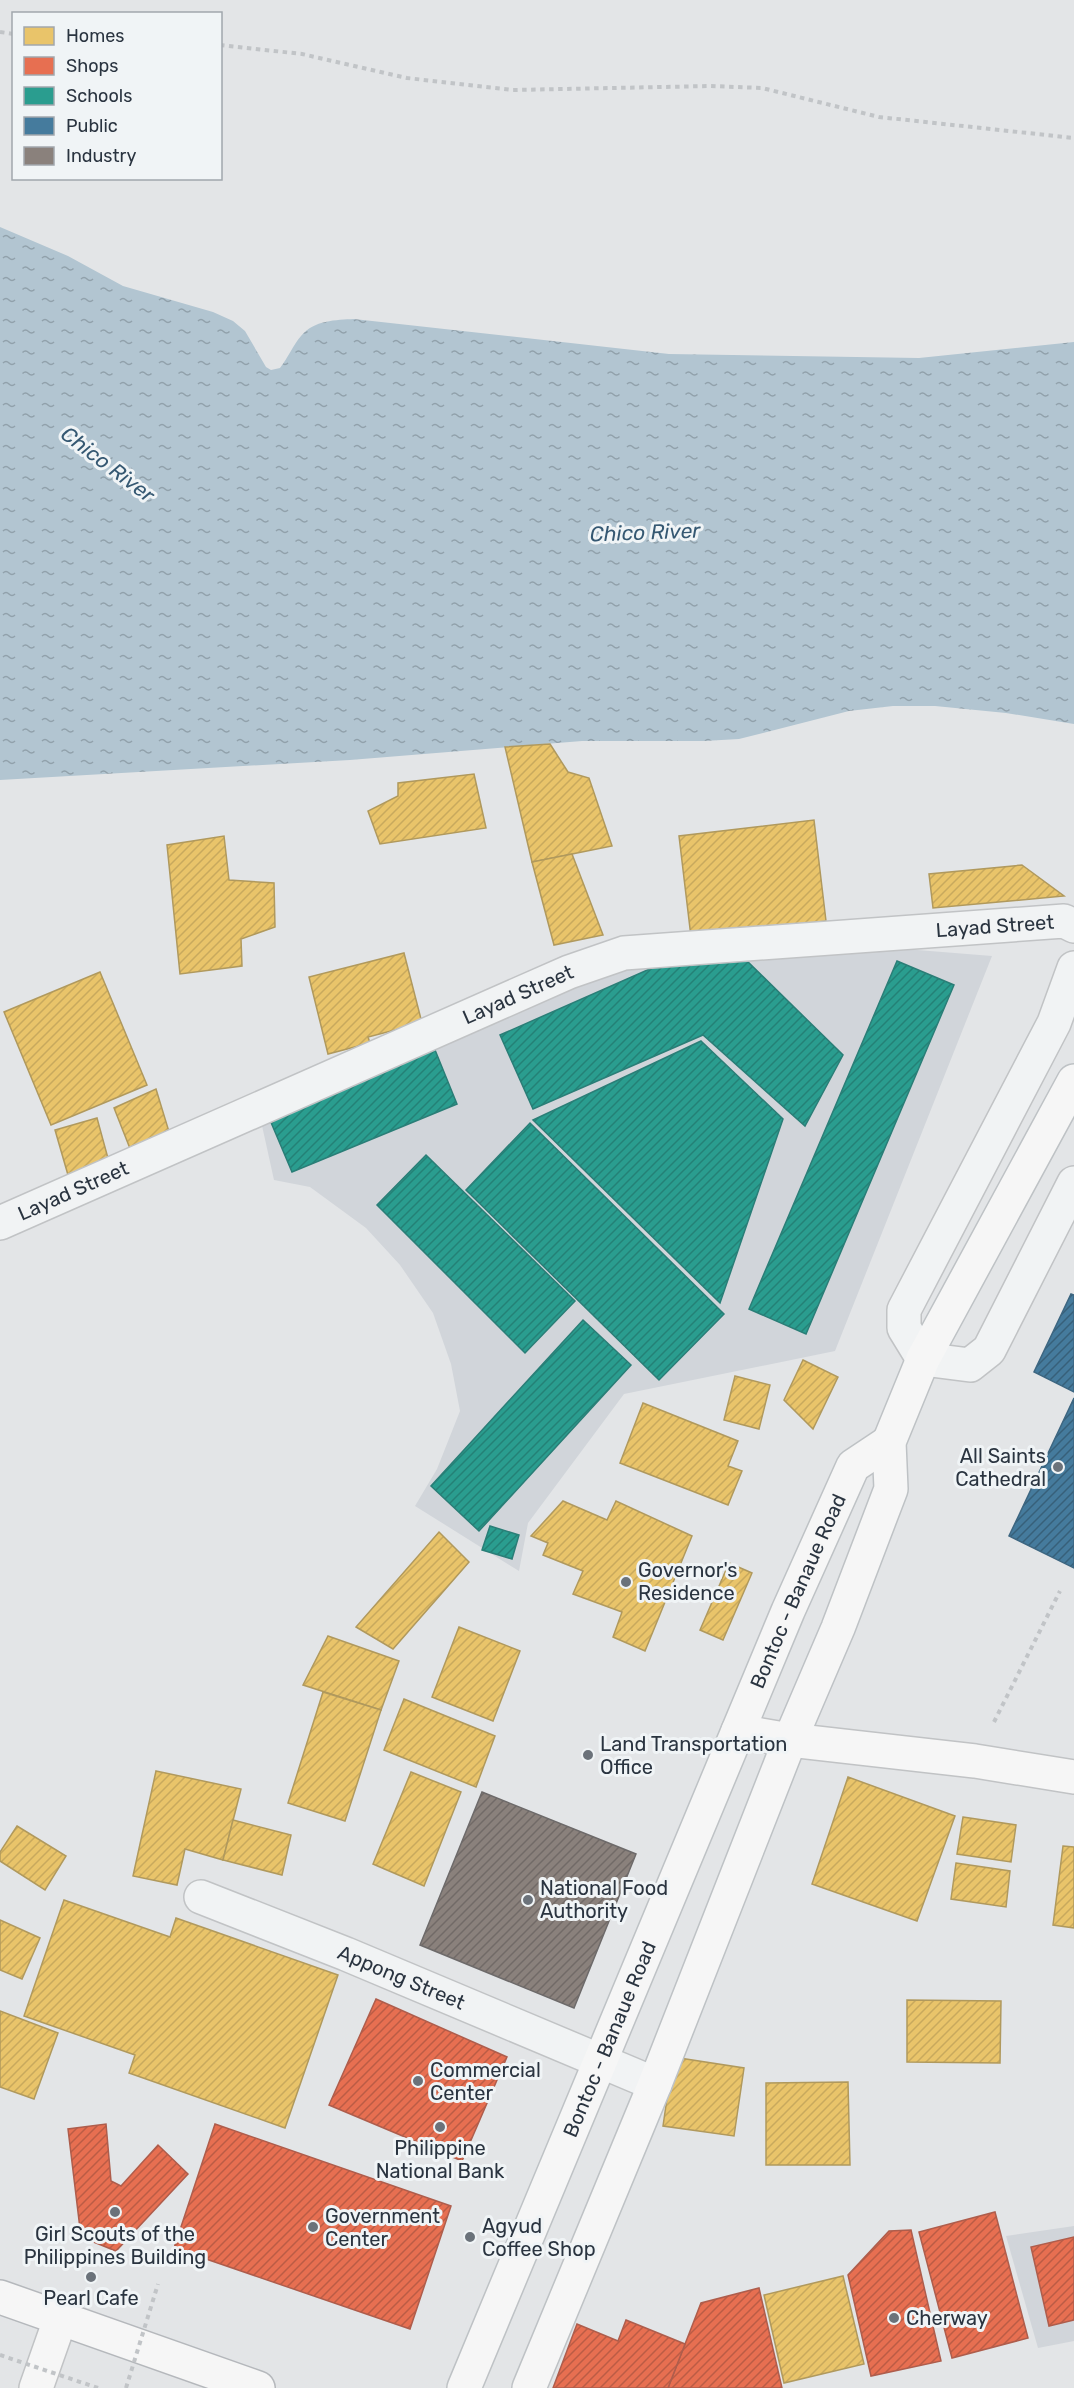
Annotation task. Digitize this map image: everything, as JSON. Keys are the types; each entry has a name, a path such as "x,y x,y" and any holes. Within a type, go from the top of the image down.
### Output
{"main road":[{"path":"529,2388 655,2084 790,1740 838,1628 891,1489 889,1442 923,1359 1074,1081"},
{"name":"Bontoc - Banaue Road","path":"464,2388 788,1611 853,1466 889,1442"},
{"path":"788,1611 838,1628"},
{"path":"738,1731 790,1740 975,1761 1074,1777"},
{"path":"0,2297 258,2388"},
{"path":"36,2388 61,2317"}],"street":[{"name":"Layad Street","path":"0,1223 569,972 624,953 1064,921 1074,926"},
{"path":"1074,968 1053,1023 904,1310 904,1328 923,1359 970,1365 989,1350 1074,1184"},
{"name":"Appong Street","path":"201,1897 346,1954 655,2084"}],"path":[{"path":"222,45 302,54 417,79 513,90 762,87 879,117 1074,138"},
{"path":"975,1761 1060,1591"},
{"path":"126,2388 158,2284"},
{"path":"0,2355 98,2388"}],"shaded area":[{"path":"880,947 992,956 835,1351 624,1394 528,1523 519,1571 415,1506 437,1469 460,1411 451,1364 433,1313 400,1265 366,1228 310,1187 274,1180 259,1112 635,957"},
{"path":"1074,2226 1074,2341 1038,2348 1006,2236"}],"water":[{"name":"Chico River","path":"0,227 68,256 123,286 213,312 233,321 245,331 266,367 271,370 280,368 298,340 312,327 326,322 354,319 669,354 919,358 1074,342 1074,724 1006,713 935,706 893,706 849,711 739,739 582,741 350,760 0,780"}],"building: Homes":[{"path":"550,744 568,772 589,778 612,846 532,862 505,747"},
{"path":"474,774 486,828 380,844 368,811 398,796 398,783"},
{"path":"814,820 826,921 691,937 679,836"},
{"path":"224,836 229,880 274,883 275,927 241,939 242,966 180,974 167,845"},
{"path":"572,854 603,935 554,945 532,862"},
{"path":"1022,865 1064,896 933,908 929,874"},
{"path":"404,953 422,1023 368,1037 370,1043 328,1054 309,977"},
{"path":"100,972 147,1085 51,1125 4,1012"},
{"path":"156,1089 170,1135 131,1151 114,1108"},
{"path":"97,1118 109,1162 68,1175 55,1130"},
{"path":"803,1360 838,1377 813,1429 784,1400"},
{"path":"735,1376 770,1385 759,1429 724,1420"},
{"path":"643,1403 738,1441 728,1466 742,1471 728,1505 620,1463"},
{"name":"Governor's Residence","path":"563,1501 607,1520 616,1501 692,1536 645,1651 613,1637 622,1612 573,1594 583,1571 543,1555 548,1543 531,1536"},
{"path":"439,1532 469,1562 393,1649 356,1627"},
{"path":"729,1563 752,1573 723,1640 700,1630"},
{"path":"459,1627 520,1651 493,1721 432,1697"},
{"path":"328,1636 399,1661 381,1710 303,1685"},
{"path":"323,1692 381,1710 345,1821 288,1803"},
{"path":"404,1699 495,1736 476,1787 384,1750"},
{"path":"156,1771 241,1789 223,1860 185,1849 177,1885 133,1876"},
{"path":"411,1772 461,1792 424,1886 373,1864"},
{"path":"848,1777 955,1816 917,1921 812,1884"},
{"path":"963,1817 1016,1825 1011,1862 957,1854"},
{"path":"233,1820 291,1835 282,1875 223,1860"},
{"path":"17,1826 66,1856 45,1890 0,1861 0,1852"},
{"path":"1063,1846 1074,1847 1074,1928 1053,1925"},
{"path":"956,1863 1010,1871 1006,1907 951,1899"},
{"path":"64,1900 170,1937 176,1918 338,1975 285,2128 129,2073 135,2055 24,2016"},
{"path":"0,1920 40,1938 22,1979 0,1970"},
{"path":"907,2000 1001,2001 1000,2063 907,2062"},
{"path":"0,2011 58,2033 34,2099 0,2087"},
{"path":"673,2057 744,2068 734,2136 663,2126"},
{"path":"848,2082 850,2165 766,2165 766,2083"},
{"path":"843,2276 864,2364 784,2383 764,2295"}],"building: Shops":[{"name":"Commercial Center","path":"376,1999 507,2057 462,2161 329,2105"},
{"name":"Girl Scouts of the Philippines Building","path":"106,2124 111,2181 121,2186 158,2145 188,2174 116,2251 81,2237 68,2129"},
{"name":"Government Center","path":"215,2124 451,2206 410,2329 174,2248"},
{"path":"995,2212 1028,2338 952,2358 919,2232"},
{"name":"Cherway","path":"911,2230 941,2361 871,2376 848,2275 889,2231"},
{"path":"1074,2237 1074,2320 1049,2326 1031,2247"},
{"path":"759,2288 782,2388 668,2388 701,2303"},
{"path":"626,2320 685,2344 668,2388 553,2388 577,2324 618,2341"}],"building: Schools":[{"path":"743,957 843,1055 805,1126 703,1035 533,1109 500,1035 670,960"},
{"path":"897,961 954,985 806,1334 749,1309"},
{"path":"701,1041 783,1119 720,1303 533,1120"},
{"path":"433,1045 457,1104 292,1172 267,1113"},
{"path":"530,1123 724,1314 659,1380 466,1190"},
{"path":"426,1155 575,1301 525,1353 377,1205"},
{"path":"583,1320 631,1365 479,1531 431,1486"},
{"path":"490,1526 519,1535 512,1559 482,1550"}],"building: Public":[{"path":"1071,1294 1074,1295 1074,1392 1034,1372"},
{"name":"All Saints Cathedral","path":"1074,1398 1074,1568 1009,1536"}],"building: Industry":[{"name":"National Food Authority","path":"482,1792 636,1854 574,2008 420,1945"}],"place":[{"name":"All Saints Cathedral","path":"1058,1467"},
{"name":"Governor's Residence","path":"626,1582"},
{"name":"Land Transportation Office","path":"588,1755"},
{"name":"National Food Authority","path":"528,1900"},
{"name":"Commercial Center","path":"418,2081"},
{"name":"Philippine National Bank","path":"440,2127"},
{"name":"Girl Scouts of the Philippines Building","path":"115,2212"},
{"name":"Government Center","path":"313,2227"},
{"name":"Agyud Coffee Shop","path":"470,2237"},
{"name":"Pearl Cafe","path":"91,2277"},
{"name":"Cherway","path":"894,2318"}]}
